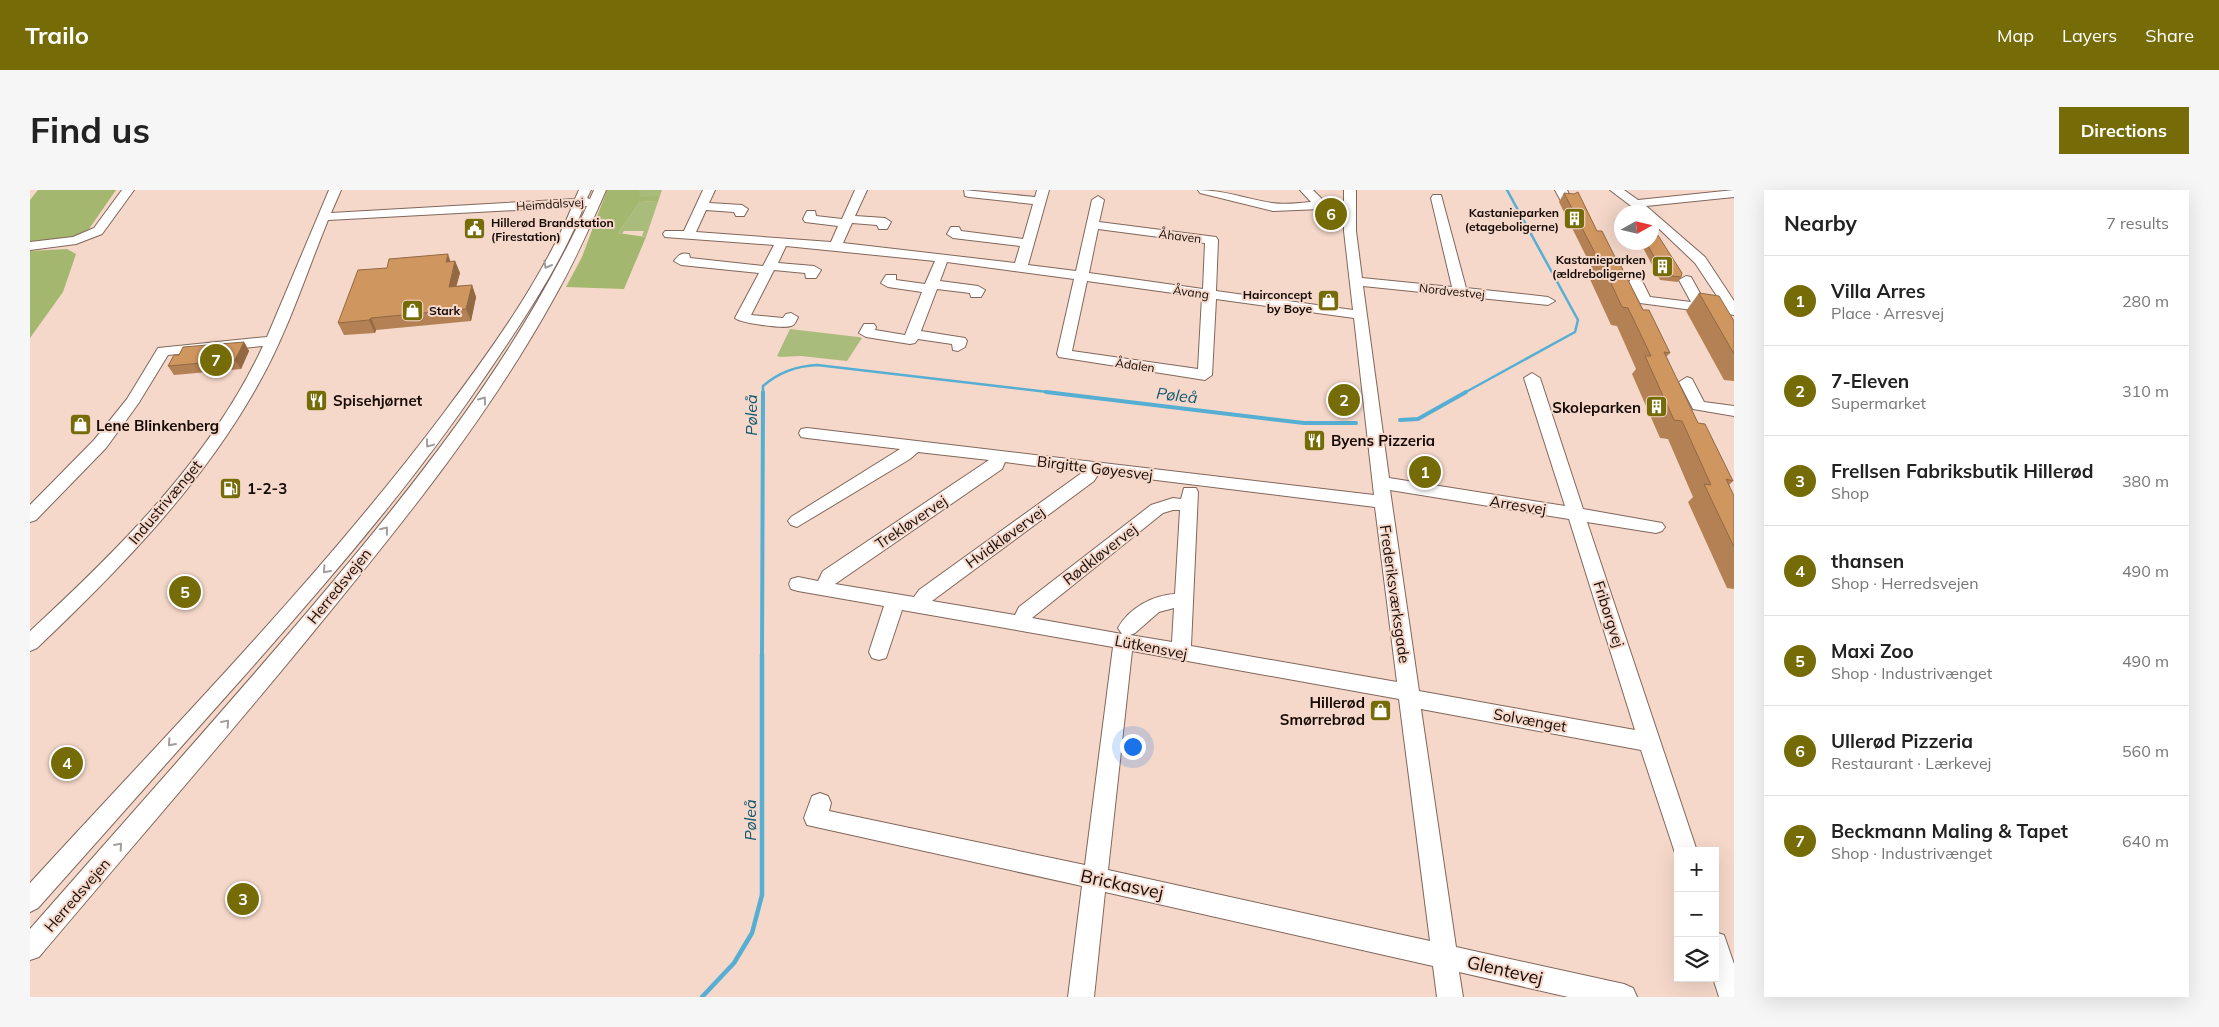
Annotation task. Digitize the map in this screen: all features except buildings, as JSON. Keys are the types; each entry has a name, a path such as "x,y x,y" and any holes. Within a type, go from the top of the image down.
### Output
{"street":[{"path":"30,246 76,240 98,231 128,190"},
{"name":"Industrivænget","path":"30,643 129,546 181,486 216,441 247,390 273,341 334,190"},
{"path":"688,234 709,190"},
{"path":"834,247 861,190"},
{"path":"970,190 969,193 1042,195 1020,269"},
{"path":"1204,190 1274,207 1288,208 1321,205 1348,209"},
{"path":"1306,190 1321,205"},
{"name":"Frederiksværksgade","path":"1350,190 1348,209 1383,502 1450,997"},
{"path":"1616,190 1635,204 1734,193"},
{"name":"Heimdalsvej","path":"325,215 588,197"},
{"name":"Herredsvejen","path":"30,900 349,545 418,459 467,393 512,324 588,197"},
{"name":"Herredsvejen","path":"30,948 257,687 439,462 526,335 553,290 588,197"},
{"path":"1437,198 1460,291"},
{"path":"1081,277 1098,200"},
{"path":"702,206 742,209 740,213"},
{"path":"811,214 808,219 885,222 883,226"},
{"path":"1659,222 1684,243 1712,276 1734,311"},
{"name":"Åhaven","path":"1092,225 1212,240 1209,295"},
{"path":"955,230 953,234 1028,243"},
{"name":"Åvang","path":"669,234 782,242 942,259 1361,315"},
{"path":"782,242 742,318 788,323 791,317"},
{"path":"684,257 681,261 814,270 811,275"},
{"path":"869,327 866,333 910,340 942,259"},
{"name":"Ådalen","path":"1081,277 1064,354 1205,375 1209,295"},
{"path":"891,278 888,283 978,290 976,294"},
{"path":"1686,280 1701,307"},
{"name":"Nordvestvej","path":"1356,281 1548,301"},
{"path":"1636,282 1645,300 1734,311"},
{"path":"912,334 960,341 958,347"},
{"path":"30,516 100,444 133,401 163,351 273,341"},
{"name":"Friborgvej","path":"1532,378 1684,847"},
{"path":"1687,382 1698,406 1734,411"},
{"name":"Birgitte Gøyesvej","path":"807,433 1093,469 1383,502"},
{"path":"797,521 904,455 912,447"},
{"name":"Trekløvervej","path":"823,588 830,576 996,465 998,456"},
{"name":"Hvidkløvervej","path":"918,606 926,595 1088,477 1093,469"},
{"path":"1181,653 1191,479"},
{"name":"Arresvej","path":"1381,483 1656,527"},
{"name":"Rødkløvervej","path":"1020,623 1026,612 1157,509 1173,504 1189,505"},
{"name":"Lütkensvej","path":"798,584 1020,623 1126,635 1181,653 1409,695"},
{"path":"1082,997 1126,635 1158,602 1165,600 1184,601"},
{"path":"879,652 894,601"},
{"name":"Solvænget","path":"1409,695 1650,742"},
{"name":"Brickasvej","path":"820,803 815,818 1444,956"},
{"name":"Glentevej","path":"1444,956 1624,997"},
{"path":"1719,956 1732,997"}],"green space":[{"path":"38,190 116,190 89,229 73,237 30,242 30,200"},
{"path":"607,190 639,190 640,197 658,196 657,201 640,202 618,233 646,237 624,289 566,287 582,257"},
{"path":"639,190 662,190 646,237 642,236 644,231 624,231 622,234 618,233 640,202 657,201 639,197"},
{"path":"67,249 76,254 63,292 30,338 30,251"},
{"path":"790,329 862,338 847,361 801,356 777,356"}],"waterway":[{"name":"Pøleå","path":"1464,393 1575,332 1578,320 1507,190"},
{"name":"Pøleå","path":"763,392 763,386 782,373 795,368 817,365 1056,393"},
{"name":"Pøleå","path":"762,657 763,392"},
{"name":"Pøleå","path":"1046,392 1304,423 1356,423"},
{"name":"Pøleå","path":"1400,420 1418,419 1466,392"},
{"name":"Pøleå","path":"702,997 734,963 752,933 762,895 762,657"}],"place":[{"name":"Ullerød Pizzeria","path":"1331,214"},
{"name":"Kastanieparken (etageboligerne)","path":"1575,219"},
{"name":"Hillerød Brandstation (Firestation)","path":"475,229"},
{"name":"Kastanieparken (ældreboligerne)","path":"1662,266"},
{"name":"Hairconcept by Boye","path":"1328,301"},
{"name":"Stark","path":"413,310"},
{"name":"Beckmann Maling & Tapet","path":"216,360"},
{"name":"Spisehjørnet","path":"317,400"},
{"name":"7-Eleven","path":"1344,400"},
{"name":"Skoleparken","path":"1657,407"},
{"name":"Lene Blinkenberg","path":"80,425"},
{"name":"Byens Pizzeria","path":"1315,440"},
{"name":"Villa Arres","path":"1425,472"},
{"name":"1-2-3","path":"231,488"},
{"name":"Maxi Zoo","path":"185,592"},
{"name":"Hillerød Smørrebrød","path":"1381,711"},
{"name":"thansen","path":"67,763"},
{"name":"Frellsen Fabriksbutik Hillerød","path":"243,899"}]}
